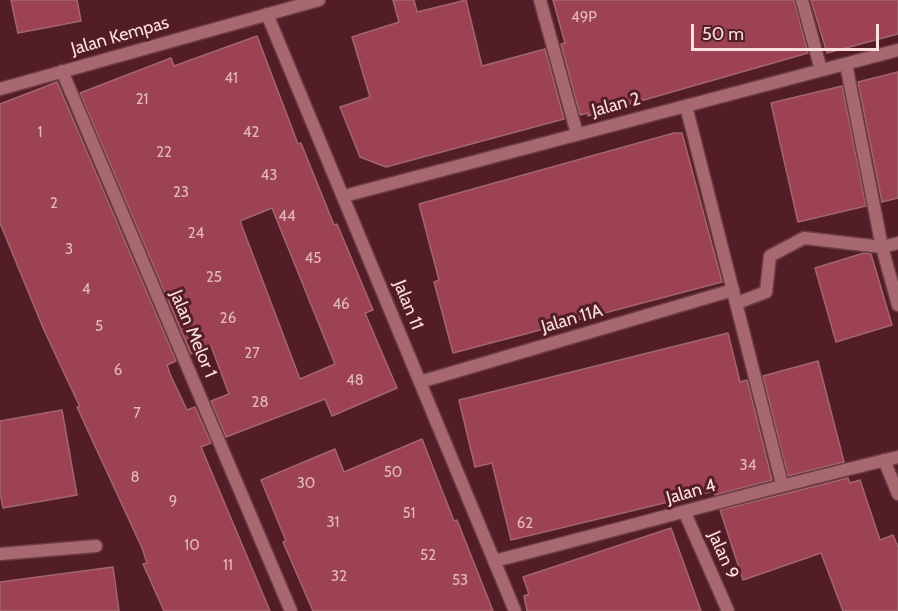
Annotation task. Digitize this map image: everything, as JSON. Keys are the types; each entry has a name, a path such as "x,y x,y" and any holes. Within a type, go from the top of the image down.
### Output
{"street":[{"name":"Jalan Kempas","path":"0,89 319,0"},
{"path":"540,0 577,134"},
{"path":"802,0 821,70"},
{"name":"Jalan 11","path":"267,14 515,611"},
{"name":"Jalan 2","path":"344,196 898,50"},
{"path":"846,64 882,247 898,305"},
{"name":"Jalan Melor 1","path":"62,71 291,611"},
{"path":"686,106 782,484"},
{"name":"Jalan 11A","path":"420,382 735,296 765,291 770,256 804,238 882,247"},
{"path":"882,247 898,243"},
{"name":"Jalan 4","path":"494,561 685,513 782,484 898,457"},
{"path":"884,460 898,494"},
{"name":"Jalan 9","path":"685,513 728,611"},
{"path":"0,554 96,546"}],"building":[{"path":"11,0 77,0 81,21 18,33"},
{"path":"393,0 414,0 417,12 466,0 482,66 545,49 564,119 386,167 360,157 340,107 370,97 352,37 399,22"},
{"path":"553,0 794,0 808,53 588,116 588,113 580,115 561,44 565,43"},
{"path":"811,0 898,0 898,34 827,53"},
{"path":"257,36 298,144 301,143 334,225 337,224 373,310 365,313 397,388 332,416 325,399 226,437 211,401 229,394 211,346 191,354 80,93 171,58 174,66","holes":["272,208 335,364 300,379 240,221"]},
{"path":"898,72 898,198 882,202 858,82"},
{"path":"57,82 176,361 167,365 170,374 187,410 195,407 211,443 201,447 270,611 164,611 143,564 147,563 142,548 77,407 80,407 44,330 0,223 0,104"},
{"path":"842,86 866,206 798,222 771,103"},
{"path":"674,133 682,133 722,282 453,353 434,282 439,280 419,204"},
{"path":"864,253 871,254 892,325 836,342 815,268"},
{"path":"728,333 740,382 747,380 772,480 715,495 714,491 511,540 492,463 475,467 459,400"},
{"path":"818,361 844,462 788,476 763,376"},
{"path":"62,410 77,495 3,508 0,493 0,421"},
{"path":"422,439 493,611 313,611 283,542 286,541 261,480 335,449 344,472"},
{"path":"848,478 850,483 860,480 880,540 893,535 898,547 898,611 843,611 821,553 743,580 720,510"},
{"path":"671,528 701,611 527,611 524,596 529,594 523,577"},
{"path":"113,567 119,611 0,611 0,582"}]}
